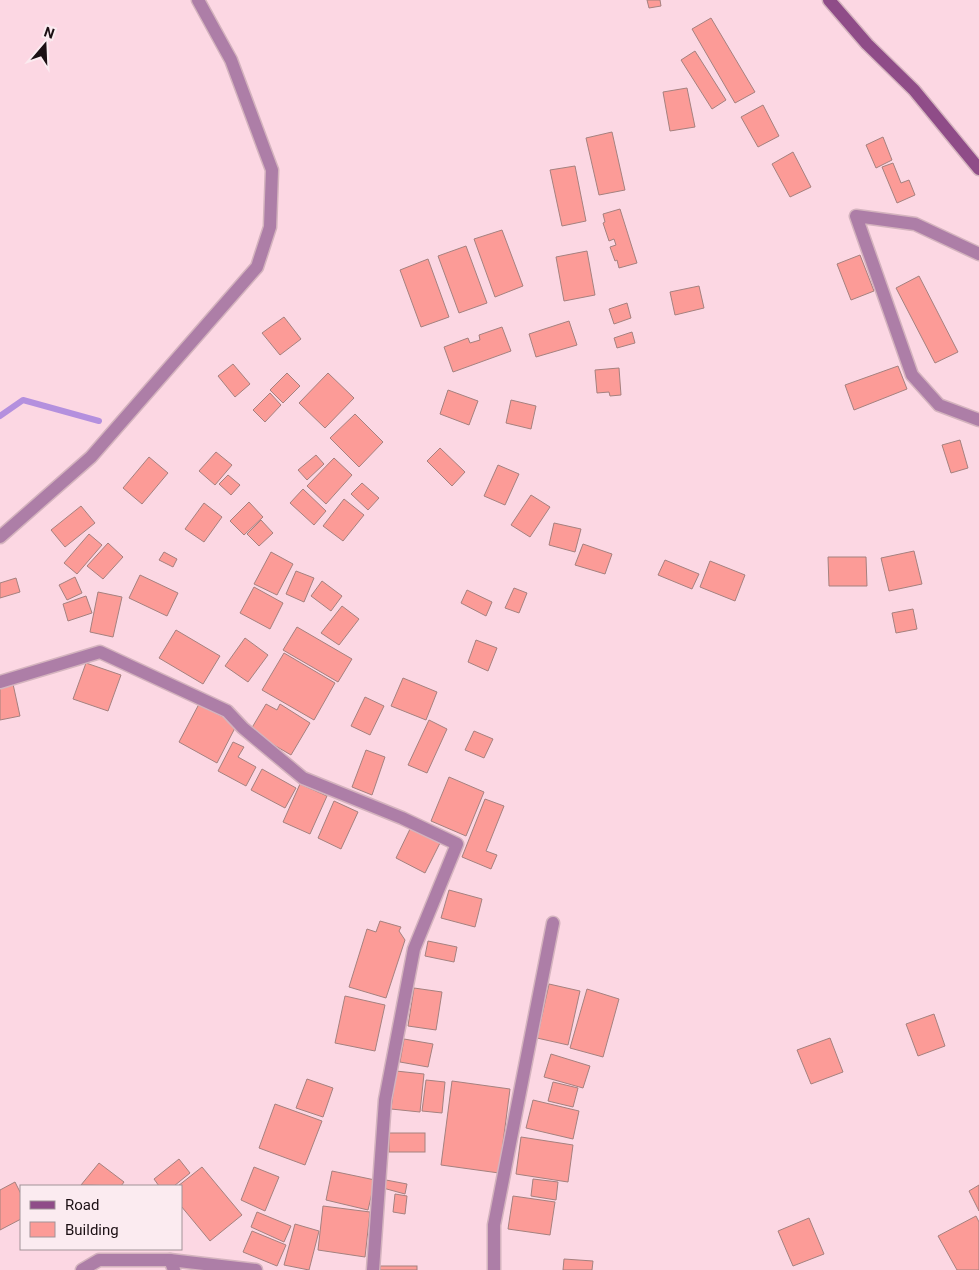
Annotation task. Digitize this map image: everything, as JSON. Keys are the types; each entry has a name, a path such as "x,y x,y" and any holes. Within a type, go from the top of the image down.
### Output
{"main road":[{"path":"829,0 867,44 914,90 979,169"}],"street":[{"path":"0,537 91,457 258,267 270,228 272,170 231,60 198,0"},
{"path":"979,254 915,224 856,216 912,375 939,405 979,420"},
{"path":"0,682 100,652 227,711 243,728 304,778 402,818 457,844 414,949 385,1100 373,1270"},
{"path":"494,1270 494,1225 553,923"},
{"path":"82,1270 99,1260 256,1270"}],"building":[{"path":"647,0 660,0 661,6 649,8"},
{"path":"711,18 755,92 735,103 692,29"},
{"path":"695,51 726,100 712,109 681,60"},
{"path":"687,88 695,127 670,131 663,92"},
{"path":"763,105 779,136 758,147 741,117"},
{"path":"612,132 625,190 599,195 586,138"},
{"path":"883,137 892,160 876,168 866,145"},
{"path":"793,152 811,187 790,197 772,164"},
{"path":"893,163 901,183 909,180 915,195 897,203 882,167"},
{"path":"575,166 586,221 562,226 550,170"},
{"path":"620,209 637,263 619,268 610,247 616,245 614,239 609,241 603,223 605,222 603,214"},
{"path":"502,230 523,286 495,297 474,239"},
{"path":"466,246 487,303 459,313 438,256"},
{"path":"587,251 595,295 564,301 556,257"},
{"path":"860,255 874,291 851,300 837,264"},
{"path":"428,259 449,317 421,327 400,270"},
{"path":"919,276 958,352 935,363 896,288"},
{"path":"699,286 704,308 675,315 670,292"},
{"path":"627,303 631,318 614,324 609,309"},
{"path":"284,317 301,339 280,355 262,333"},
{"path":"569,321 577,345 536,357 529,334"},
{"path":"502,327 511,351 453,372 444,347 468,338 470,343 480,340 479,335"},
{"path":"632,332 635,343 617,348 614,338"},
{"path":"233,364 250,384 235,397 218,376"},
{"path":"898,366 907,389 854,410 845,385"},
{"path":"619,368 621,395 610,396 609,392 597,393 595,370"},
{"path":"287,373 300,386 283,403 270,390"},
{"path":"328,373 354,398 325,428 299,403"},
{"path":"448,390 478,401 469,425 440,414"},
{"path":"270,393 281,405 265,422 253,410"},
{"path":"511,400 536,406 531,429 506,423"},
{"path":"355,414 383,442 359,467 330,438"},
{"path":"960,440 968,468 951,473 942,445"},
{"path":"440,448 465,472 452,486 427,461"},
{"path":"216,452 232,465 215,485 199,471"},
{"path":"316,455 324,464 307,480 298,470"},
{"path":"149,457 168,473 142,504 123,488"},
{"path":"334,458 352,475 326,504 307,486"},
{"path":"498,465 519,474 505,505 484,496"},
{"path":"228,475 240,485 231,495 219,484"},
{"path":"362,483 379,498 368,510 351,494"},
{"path":"303,489 326,511 314,525 290,503"},
{"path":"531,495 550,507 530,537 511,525"},
{"path":"344,499 364,515 343,541 323,526"},
{"path":"249,502 263,517 244,535 230,521"},
{"path":"204,503 222,517 204,542 185,529"},
{"path":"81,506 95,523 65,547 51,530"},
{"path":"261,520 273,533 259,546 247,534"},
{"path":"554,523 581,529 575,552 549,545"},
{"path":"89,534 102,545 77,574 64,563"},
{"path":"108,543 123,557 103,579 87,566"},
{"path":"583,544 612,554 605,574 575,565"},
{"path":"914,551 922,584 889,591 881,558"},
{"path":"164,552 177,559 173,567 159,560"},
{"path":"271,552 293,564 277,595 254,584"},
{"path":"828,557 866,557 867,586 829,586"},
{"path":"665,560 699,574 692,589 658,575"},
{"path":"710,561 745,575 735,601 700,587"},
{"path":"296,571 314,578 304,602 286,594"},
{"path":"140,575 178,593 167,616 129,598"},
{"path":"75,577 82,593 67,600 59,585"},
{"path":"16,578 20,592 0,598 0,583"},
{"path":"322,581 342,596 331,611 311,596"},
{"path":"254,587 283,603 270,629 240,613"},
{"path":"514,588 527,593 519,613 505,608"},
{"path":"467,590 492,602 486,616 461,603"},
{"path":"98,592 122,597 113,637 90,632"},
{"path":"86,596 92,613 68,621 63,604"},
{"path":"342,606 359,619 339,645 321,633"},
{"path":"913,609 917,629 896,633 892,613"},
{"path":"297,627 352,659 338,682 283,650"},
{"path":"176,630 220,656 203,684 159,658"},
{"path":"245,638 268,655 248,682 225,666"},
{"path":"476,640 497,648 488,671 468,662"},
{"path":"284,653 335,683 314,720 262,690"},
{"path":"86,663 121,675 108,711 73,699"},
{"path":"403,678 437,692 426,720 391,706"},
{"path":"13,684 20,716 0,720 0,686"},
{"path":"365,697 384,706 370,735 351,726"},
{"path":"199,704 237,724 217,763 179,742"},
{"path":"266,704 277,710 280,704 310,723 291,755 250,731"},
{"path":"429,720 447,729 427,773 408,765"},
{"path":"474,731 493,739 484,758 465,750"},
{"path":"233,742 244,747 238,757 256,767 246,786 218,771"},
{"path":"366,750 385,757 372,795 352,787"},
{"path":"262,769 296,788 285,808 251,790"},
{"path":"449,777 484,792 466,836 431,821"},
{"path":"300,784 327,796 310,834 283,822"},
{"path":"485,799 504,806 486,851 497,855 491,869 462,857"},
{"path":"334,801 358,812 341,849 318,838"},
{"path":"411,827 441,841 425,873 396,858"},
{"path":"449,890 482,899 475,927 441,918"},
{"path":"380,921 401,927 399,931 405,940 386,998 349,987 367,929 376,932"},
{"path":"428,941 457,947 454,962 425,956"},
{"path":"549,984 580,991 568,1045 537,1038"},
{"path":"414,988 442,992 436,1030 408,1026"},
{"path":"587,989 619,999 603,1057 570,1048"},
{"path":"345,996 385,1005 375,1051 335,1043"},
{"path":"934,1014 945,1046 918,1056 906,1024"},
{"path":"830,1038 843,1072 811,1084 797,1050"},
{"path":"404,1039 433,1044 428,1067 400,1062"},
{"path":"551,1054 590,1066 583,1088 544,1077"},
{"path":"396,1071 424,1074 420,1112 391,1109"},
{"path":"307,1079 333,1088 323,1117 296,1108"},
{"path":"426,1080 445,1082 442,1113 422,1111"},
{"path":"452,1081 510,1089 499,1173 441,1165"},
{"path":"553,1082 578,1088 573,1107 548,1101"},
{"path":"533,1100 579,1111 573,1139 526,1128"},
{"path":"275,1104 322,1121 305,1165 259,1148"},
{"path":"389,1133 425,1133 425,1152 389,1152"},
{"path":"521,1137 573,1145 568,1182 516,1174"},
{"path":"179,1159 190,1173 175,1185 158,1185 154,1179"},
{"path":"99,1163 124,1182 122,1185 81,1185"},
{"path":"202,1167 242,1215 210,1241 182,1207 182,1185 179,1185"},
{"path":"254,1167 279,1177 265,1211 241,1200"},
{"path":"332,1171 375,1180 368,1210 326,1200"},
{"path":"533,1179 558,1182 556,1200 531,1196"},
{"path":"386,1180 407,1184 405,1194 383,1188"},
{"path":"15,1182 20,1192 20,1220 0,1230 0,1190"},
{"path":"979,1185 979,1211 969,1191"},
{"path":"395,1194 407,1196 405,1214 393,1212"},
{"path":"513,1196 555,1202 550,1235 508,1229"},
{"path":"323,1206 370,1212 365,1257 318,1250"},
{"path":"257,1212 291,1226 284,1242 251,1227"},
{"path":"976,1216 979,1222 979,1270 957,1270 938,1236"},
{"path":"809,1218 824,1254 793,1266 778,1231"},
{"path":"295,1224 319,1231 309,1270 284,1265"},
{"path":"252,1231 286,1245 277,1266 243,1252"},
{"path":"564,1259 593,1261 592,1270 563,1270"},
{"path":"380,1266 417,1266 417,1270 380,1270"}],"waterway":[{"path":"0,416 23,400 99,421"}]}
